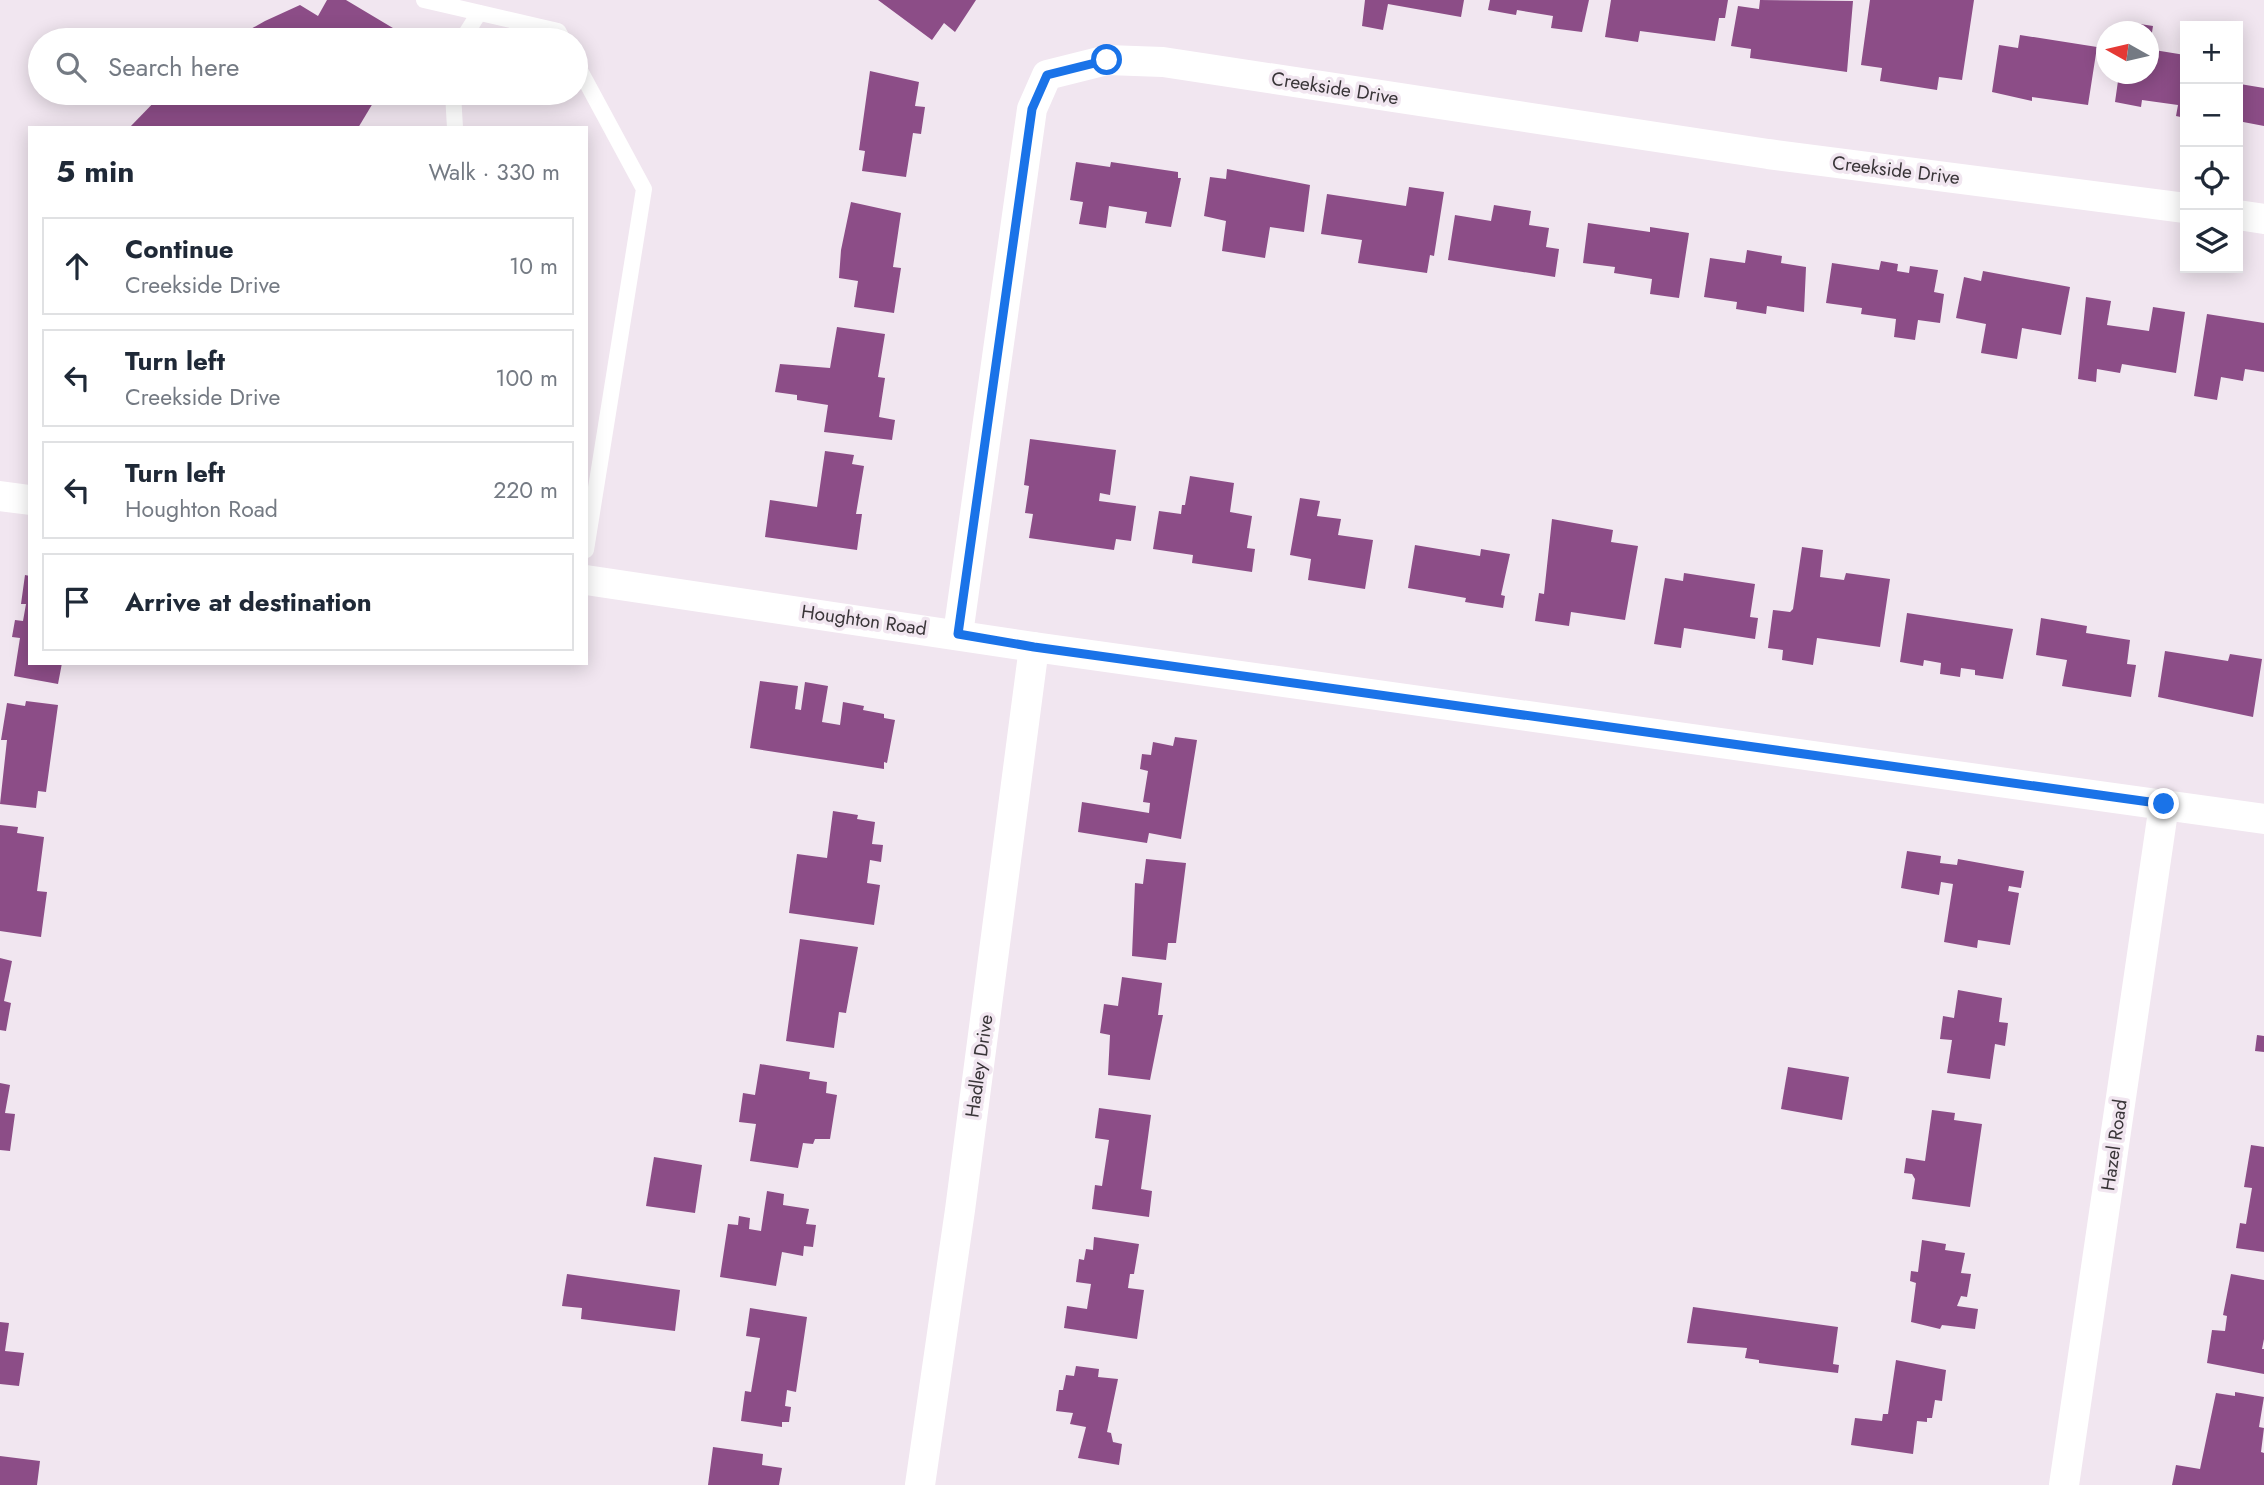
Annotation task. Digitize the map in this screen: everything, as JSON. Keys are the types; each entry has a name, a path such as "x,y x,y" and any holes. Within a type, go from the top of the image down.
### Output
{"street":[{"name":"Creekside Drive","path":"958,634 1032,109 1047,75 1107,60 1163,62 1768,154 2180,207"},
{"path":"2243,216 2264,219"},
{"path":"0,496 28,500"},
{"name":"Houghton Road","path":"588,580 1034,647 2264,819"},
{"name":"Hadley Drive","path":"920,1485 960,1210 1034,647"},
{"name":"Hazel Road","path":"2064,1485 2164,804"}],"lane":[{"path":"424,0 545,28"},
{"path":"470,28 479,13"},
{"path":"588,85 644,189 588,538"},
{"path":"454,105 455,126"}],"building":[{"path":"327,0 346,0 393,28 252,28 300,5 318,16"},
{"path":"878,0 976,0 955,32 944,23 932,40"},
{"path":"1365,0 1464,0 1461,17 1388,4 1383,30 1362,26"},
{"path":"1490,0 1589,0 1582,32 1551,28 1553,16 1517,10 1516,15 1488,10"},
{"path":"1611,0 1728,0 1725,18 1719,18 1715,41 1640,31 1638,42 1605,37"},
{"path":"1760,0 1853,1 1847,72 1750,58 1751,49 1731,46 1738,6 1759,9"},
{"path":"1870,0 1974,0 1962,80 1939,77 1937,90 1880,81 1882,68 1861,65"},
{"path":"2020,35 2096,47 2088,105 2032,97 2032,101 1992,92 1999,45 2018,48"},
{"path":"2159,51 2180,54 2180,117 2176,116 2178,105 2142,100 2141,107 2115,102 2118,84 2159,84"},
{"path":"870,71 919,82 915,106 925,107 921,134 913,133 906,177 862,171 865,151 859,150"},
{"path":"2243,84 2264,88 2264,126 2243,122"},
{"path":"151,105 372,105 359,126 131,126"},
{"path":"1076,162 1110,167 1111,162 1178,172 1178,178 1181,178 1171,227 1145,223 1147,212 1109,206 1106,228 1079,224 1083,202 1070,200"},
{"path":"1227,169 1310,185 1304,232 1270,227 1265,258 1222,251 1226,221 1204,216 1210,177 1226,179"},
{"path":"1409,187 1444,192 1434,256 1430,255 1427,273 1358,263 1362,240 1321,234 1327,194 1406,206"},
{"path":"851,202 901,213 893,267 901,268 894,313 854,307 858,281 839,278 841,250"},
{"path":"1494,205 1531,211 1529,225 1549,228 1546,247 1559,249 1555,277 1448,260 1455,215 1491,221"},
{"path":"1588,223 1650,232 1650,227 1689,233 1679,298 1650,294 1652,279 1614,273 1615,267 1583,263"},
{"path":"1747,250 1782,256 1781,263 1806,267 1804,312 1767,306 1766,314 1736,309 1737,302 1704,297 1710,258 1745,263"},
{"path":"1881,261 1898,264 1897,271 1909,273 1910,266 1938,270 1934,292 1944,294 1940,323 1918,320 1915,340 1894,337 1896,319 1861,314 1862,308 1826,303 1832,263 1879,270"},
{"path":"1983,271 2070,287 2061,335 2022,328 2017,359 1981,353 1986,324 1956,318 1964,277 1981,281"},
{"path":"2086,297 2111,301 2107,325 2149,331 2153,307 2185,312 2176,373 2122,364 2120,373 2097,369 2096,382 2078,379"},
{"path":"2207,314 2264,323 2264,372 2245,369 2243,381 2221,377 2217,400 2194,396"},
{"path":"837,327 885,334 878,377 885,378 879,417 895,420 892,440 824,432 828,405 797,400 797,395 775,392 780,364 830,368"},
{"path":"1030,439 1116,450 1110,495 1100,493 1099,501 1136,506 1131,541 1116,539 1114,550 1029,538 1033,514 1025,513 1029,486 1024,485"},
{"path":"825,451 854,455 852,464 864,466 856,514 862,514 857,550 765,537 770,500 817,507"},
{"path":"1190,476 1234,483 1230,512 1252,516 1247,548 1255,549 1252,572 1192,563 1193,555 1153,549 1159,511 1181,514"},
{"path":"1300,498 1320,501 1317,516 1341,519 1338,535 1373,540 1365,589 1308,580 1311,559 1290,555"},
{"path":"1552,519 1613,530 1611,542 1638,546 1625,620 1571,612 1569,626 1535,621 1539,593 1544,594"},
{"path":"1415,545 1480,556 1481,549 1510,554 1501,595 1505,596 1503,608 1465,602 1466,598 1408,588"},
{"path":"1802,547 1823,550 1820,577 1844,580 1846,573 1890,579 1880,647 1817,638 1813,665 1782,660 1783,650 1768,648 1773,610 1790,612 1793,609"},
{"path":"1684,573 1755,584 1750,617 1758,618 1755,639 1684,628 1681,648 1654,644 1665,578 1683,581"},
{"path":"25,575 28,576 28,665 62,665 58,684 14,676 20,638 12,637 15,620 23,621 26,604 21,604"},
{"path":"1907,613 2013,629 2003,679 1975,675 1975,670 1961,668 1960,677 1940,674 1941,663 1924,660 1923,666 1900,662"},
{"path":"2041,618 2087,626 2086,633 2130,640 2127,664 2136,665 2131,697 2062,686 2067,660 2036,655"},
{"path":"2165,651 2228,661 2230,654 2262,659 2253,717 2158,697"},
{"path":"760,681 798,686 795,709 801,710 805,682 828,686 822,722 840,725 843,702 864,706 863,710 884,714 884,718 895,720 884,769 750,748"},
{"path":"26,701 58,705 46,792 38,791 36,808 0,804 7,740 1,740 7,703 25,706"},
{"path":"1175,737 1197,740 1181,839 1149,833 1147,843 1078,832 1082,802 1149,813 1150,803 1143,802 1148,771 1140,769 1142,754 1151,755 1153,742 1173,746"},
{"path":"833,811 858,815 857,819 875,822 872,844 883,845 881,862 870,860 867,883 880,885 874,925 789,913 797,854 827,858"},
{"path":"0,825 18,827 17,833 44,837 37,891 47,892 41,937 0,931"},
{"path":"1907,851 1941,856 1940,863 1957,865 1958,859 2024,871 2021,888 2009,886 2008,891 2019,893 2010,945 1978,940 1977,948 1944,942 1953,884 1941,882 1939,895 1901,888"},
{"path":"1146,859 1186,863 1176,943 1168,943 1166,960 1132,956 1135,883 1143,884"},
{"path":"800,939 858,947 846,1013 839,1012 834,1048 786,1041"},
{"path":"0,958 12,961 4,1001 11,1003 6,1031 0,1030"},
{"path":"1122,977 1162,983 1158,1015 1163,1015 1150,1080 1108,1075 1110,1035 1100,1033 1104,1004 1118,1006"},
{"path":"1958,990 2002,998 1999,1022 2008,1023 2005,1046 1995,1044 1990,1079 1947,1073 1952,1040 1940,1039 1943,1016 1954,1018"},
{"path":"2257,1035 2264,1036 2264,1052 2255,1051"},
{"path":"760,1064 810,1072 809,1079 827,1082 826,1093 837,1095 830,1139 815,1139 813,1144 803,1143 798,1168 750,1161 756,1124 739,1122 743,1093 755,1095"},
{"path":"1788,1067 1849,1077 1842,1120 1781,1109"},
{"path":"0,1083 10,1085 5,1113 15,1114 10,1151 0,1150"},
{"path":"1099,1108 1151,1115 1141,1189 1152,1191 1149,1217 1092,1209 1095,1185 1102,1186 1109,1140 1095,1138"},
{"path":"1932,1110 1955,1113 1954,1120 1982,1124 1970,1207 1912,1199 1915,1179 1912,1174 1904,1173 1906,1158 1925,1161"},
{"path":"2251,1145 2264,1147 2264,1252 2236,1248 2240,1223 2246,1224 2252,1188 2244,1187"},
{"path":"654,1157 702,1165 695,1213 646,1206"},
{"path":"767,1191 784,1194 783,1205 809,1209 806,1224 816,1225 813,1247 804,1246 803,1256 782,1252 776,1286 720,1277 728,1224 738,1225 739,1216 750,1218 749,1229 761,1231"},
{"path":"1094,1237 1139,1244 1134,1274 1130,1274 1128,1288 1144,1290 1137,1339 1064,1328 1067,1306 1087,1309 1091,1284 1076,1282 1079,1259 1084,1260 1086,1249 1093,1250"},
{"path":"1922,1240 1946,1244 1945,1250 1965,1253 1961,1273 1971,1274 1967,1297 1961,1296 1957,1306 1978,1309 1975,1329 1942,1325 1940,1329 1911,1322 1916,1283 1910,1281 1911,1271 1918,1272"},
{"path":"567,1274 680,1290 675,1331 581,1319 582,1308 562,1306"},
{"path":"2231,1274 2264,1280 2264,1374 2207,1363 2212,1330 2225,1331 2227,1316 2223,1315"},
{"path":"1693,1307 1838,1327 1833,1364 1839,1365 1838,1373 1759,1363 1759,1360 1745,1358 1747,1348 1687,1343"},
{"path":"750,1308 807,1317 796,1392 787,1390 785,1406 791,1407 789,1422 782,1422 782,1427 741,1421 745,1391 751,1392 760,1338 746,1336"},
{"path":"0,1322 9,1323 5,1351 24,1353 19,1386 0,1384"},
{"path":"1896,1360 1946,1370 1942,1401 1935,1400 1932,1418 1927,1418 1927,1422 1917,1421 1913,1454 1851,1445 1855,1418 1882,1421 1883,1414 1888,1414"},
{"path":"1076,1366 1099,1369 1098,1377 1118,1379 1107,1432 1111,1433 1113,1442 1122,1444 1119,1465 1078,1458 1086,1427 1070,1424 1073,1413 1056,1411 1059,1390 1063,1390 1066,1375 1074,1376"},
{"path":"2235,1392 2264,1397 2259,1427 2264,1428 2261,1452 2264,1453 2264,1485 2172,1485 2176,1465 2200,1469 2216,1393 2235,1396"},
{"path":"713,1447 763,1454 762,1465 782,1468 779,1485 708,1485"},
{"path":"0,1456 40,1461 37,1485 0,1485"}],"route":[{"path":"1107,60 1047,75 1032,109 958,634 1034,647 2164,804"}]}
